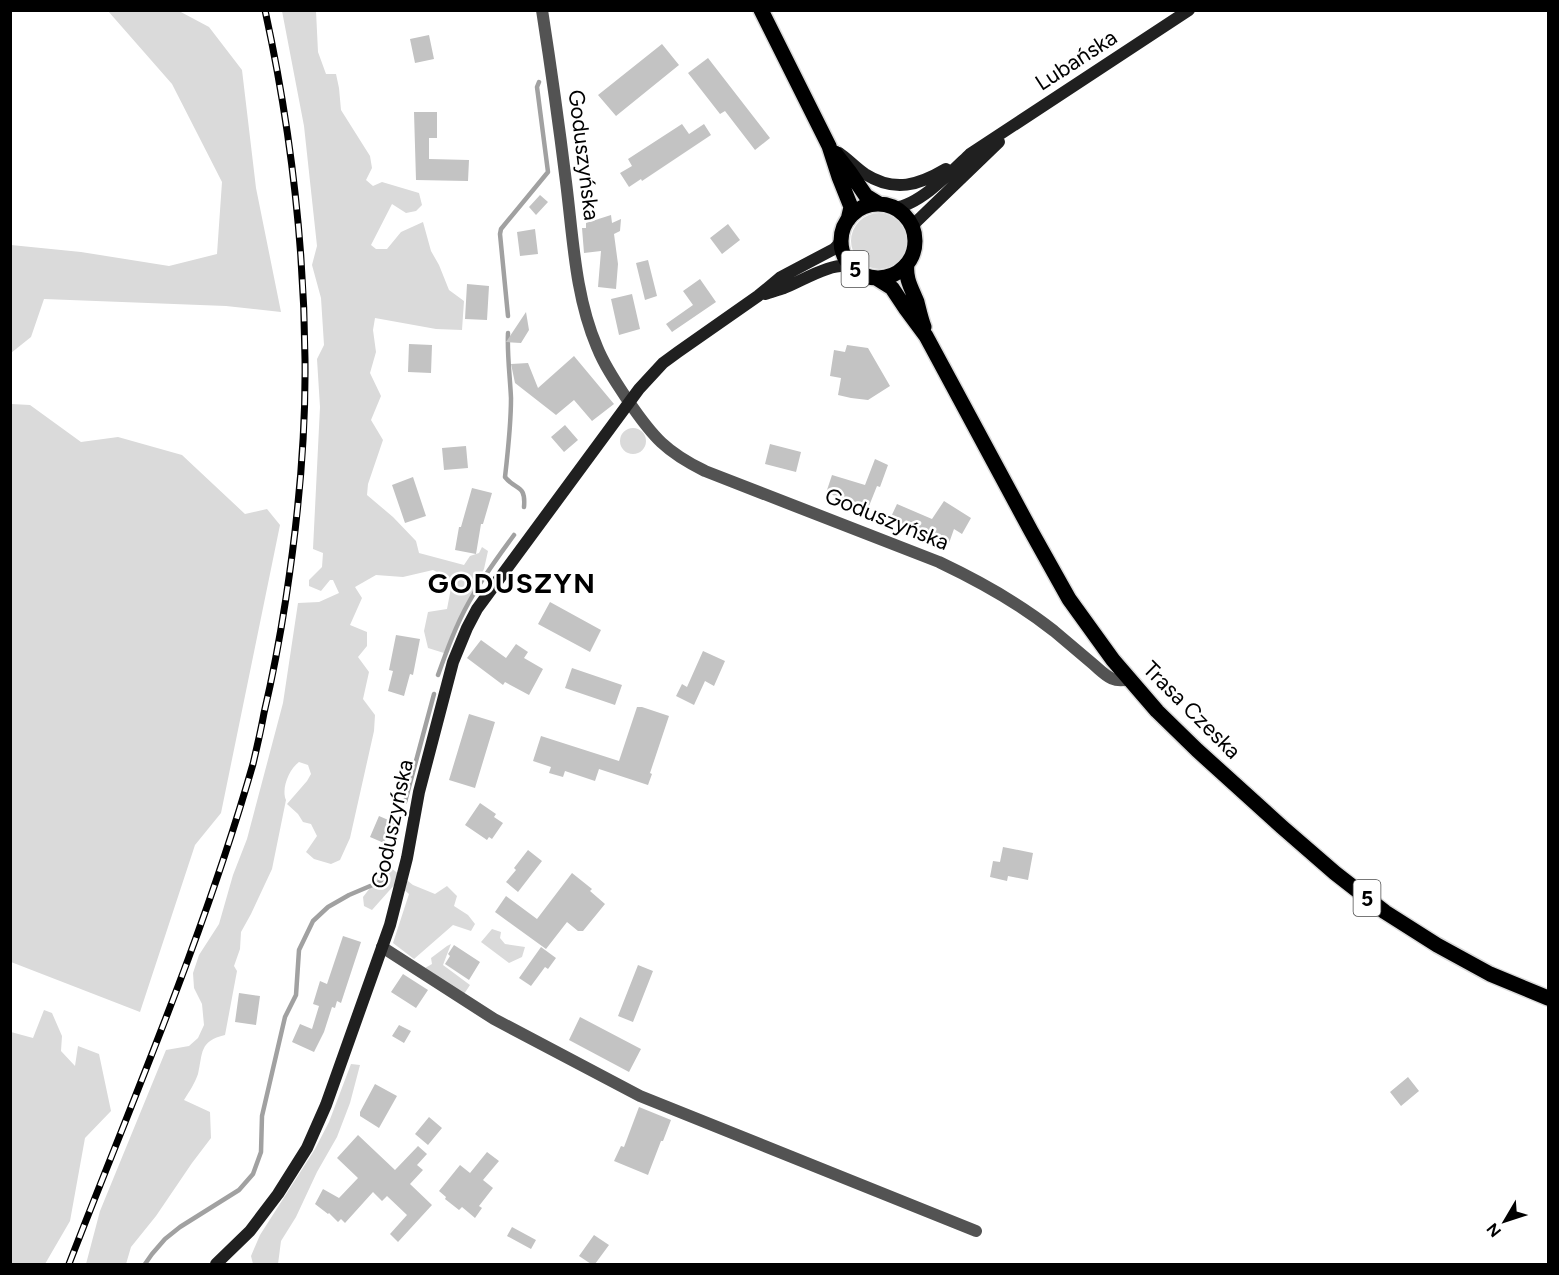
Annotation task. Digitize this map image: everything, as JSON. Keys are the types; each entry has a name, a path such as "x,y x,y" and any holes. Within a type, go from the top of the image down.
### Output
{"main road":[{"name":"5","path":"761,10 829,146 851,207 842,238 845,257 853,267 864,274 876,278 894,274 907,264 912,255 915,246 913,227"},
{"name":"5","path":"829,146 866,196 879,204 894,208"},
{"name":"5","path":"848,220 862,208 879,204"},
{"path":"894,208 908,219 913,227"},
{"name":"Trasa Czeska","path":"907,264 908,281 926,336"},
{"name":"Trasa Czeska","path":"876,278 892,288 926,336 1056,576 1091,631 1157,711 1209,762 1335,873 1386,912 1437,945 1490,974 1548,998"}],"street":[{"name":"Goduszyńska","path":"542,10 585,314 598,350 616,383 656,438 684,461 716,476 950,567 970,577 1008,599 1052,630 1108,676 1121,682 1129,679"},
{"name":"Lubańska","path":"894,208 906,206 927,192 970,154 1189,10"},
{"name":"Lubańska","path":"913,227 921,216 1016,125"},
{"path":"829,146 872,178 902,185 922,182 970,154"},
{"name":"Goduszyńska","path":"216,1264 234,1248 265,1213 307,1148 326,1105 382,947 402,880 419,792 453,662 466,628 489,591 650,376 663,363 758,296 781,277 834,249 842,238"},
{"name":"Goduszyńska","path":"758,296 842,266 853,267"},
{"path":"382,947 494,1019 640,1096 976,1231"}],"shaded area":[{"path":"108,11 179,11 209,27 242,70 256,188 281,312 226,306 44,299 31,337 11,353 11,245 81,252 169,266 217,254 222,182 172,84"},
{"path":"282,11 316,11 318,52 326,74 336,74 341,110 370,156 372,168 366,180 373,186 382,182 419,193 422,205 416,211 406,213 392,204 371,245 376,249 387,249 401,232 423,222 431,251 449,290 464,301 462,330 436,329 375,318 373,330 376,352 370,373 381,396 371,420 383,440 368,484 367,495 416,541 419,553 464,565 470,556 479,553 482,547 488,551 484,569 444,653 428,648 424,631 428,612 447,609 451,588 445,576 433,570 403,577 376,575 355,587 362,598 350,625 367,632 367,646 358,657 369,672 363,699 375,715 374,731 350,838 340,860 331,864 314,859 306,852 317,836 311,824 303,822 287,804 311,774 308,765 299,762 292,769 285,785 286,800 272,869 241,932 240,949 234,966 237,971 225,1035 206,1044 197,1077 184,1100 210,1112 211,1138 156,1216 131,1247 126,1264 86,1264 100,1211 166,1050 189,1046 198,1038 204,1025 202,1004 194,988 193,973 199,955 219,924 233,875 247,839 283,703 298,603 319,602 339,593 333,580 330,580 321,591 309,586 309,580 322,567 323,553 313,549 320,407 317,359 324,345 321,298 312,265 317,246 304,126"},
{"path":"879,213 890,215 899,221 905,230 907,241 905,252 899,261 890,267 879,269 868,267 859,261 853,252 851,241 853,230 859,221 868,215"},
{"path":"11,404 30,405 81,442 118,437 182,455 245,514 267,509 280,525 221,813 195,845 140,1012 11,962"},
{"path":"633,428 642,432 646,441 642,450 633,454 624,450 620,441 624,432"},
{"path":"391,868 413,885 435,894 447,886 457,896 454,906 468,915 475,924 471,931 453,925 414,959 393,943 409,894 396,883 372,910 364,906 363,897 380,875"},
{"path":"492,929 501,932 500,938 505,944 525,947 522,957 509,963 481,942"},
{"path":"451,944 443,965 470,985 464,994 425,968 432,964 431,958"},
{"path":"44,1010 52,1013 62,1036 61,1051 75,1066 78,1046 99,1054 111,1111 85,1138 70,1221 45,1264 11,1264 11,1032 33,1038"},
{"path":"351,1064 360,1065 350,1103 337,1137 317,1172 296,1217 281,1241 278,1264 253,1264 251,1256 260,1235 315,1149 329,1122"}],"building":[{"path":"429,35 434,59 415,63 410,39"},
{"path":"662,44 679,65 616,116 598,95"},
{"path":"708,58 770,138 755,150 725,111 720,114 688,73"},
{"path":"414,112 437,112 437,138 429,138 429,159 469,160 468,181 416,180"},
{"path":"682,124 689,134 704,124 711,135 642,181 641,179 629,187 620,173 632,166 628,159"},
{"path":"540,195 548,202 536,215 529,207"},
{"path":"611,215 612,223 621,219 620,231 614,234 618,264 616,289 598,287 601,251 584,253 582,228 586,228 586,223"},
{"path":"728,224 740,240 722,254 710,238"},
{"path":"535,229 538,254 520,256 517,232"},
{"path":"648,260 657,296 645,300 636,263"},
{"path":"700,279 716,302 672,332 666,324 693,305 683,291"},
{"path":"467,284 489,286 487,320 465,319"},
{"path":"632,294 640,329 619,335 611,299"},
{"path":"526,312 529,330 521,343 506,342"},
{"path":"409,344 432,345 431,373 408,372"},
{"path":"847,345 868,348 890,386 868,400 838,395 841,378 830,376 834,350 845,352"},
{"path":"574,356 614,404 592,421 574,400 556,415 515,383 511,364 528,363 538,388"},
{"path":"565,425 578,440 564,452 551,437"},
{"path":"770,444 801,452 796,472 765,464"},
{"path":"466,446 468,468 444,470 442,448"},
{"path":"875,459 888,465 880,487 877,486 869,506 826,493 832,475 865,485"},
{"path":"413,477 426,516 405,523 392,485"},
{"path":"472,488 492,493 483,524 481,524 476,554 455,550 459,527 461,527"},
{"path":"944,501 971,518 962,534 954,529 948,546 890,519 897,504 932,519"},
{"path":"550,602 601,630 590,652 538,624"},
{"path":"396,635 420,639 413,675 410,674 404,696 388,691 393,671 389,670"},
{"path":"481,640 506,658 516,644 528,652 524,658 543,669 529,695 505,682 503,685 467,658"},
{"path":"703,651 725,661 714,686 705,681 694,705 676,696 682,684 687,687"},
{"path":"572,668 622,685 615,705 565,688"},
{"path":"637,707 669,716 648,785 599,769 595,781 565,771 563,777 549,773 551,767 533,761 541,736 619,761"},
{"path":"469,714 495,722 475,788 449,780"},
{"path":"480,803 496,814 494,817 503,823 492,839 489,837 487,840 465,825"},
{"path":"379,816 400,825 393,841 386,838 384,843 370,837"},
{"path":"1003,847 1033,853 1028,880 1008,876 1007,881 990,877 993,861 1000,862"},
{"path":"528,850 542,861 518,892 506,882"},
{"path":"572,873 592,889 590,891 605,904 583,931 578,931 567,922 546,949 495,912 506,896 537,919"},
{"path":"343,936 361,942 341,1003 337,1001 335,1008 332,1007 324,1032 314,1052 292,1042 300,1024 312,1029 319,1006 313,1004 320,981 327,984"},
{"path":"454,945 480,962 469,980 445,964"},
{"path":"541,947 556,958 548,969 545,967 531,986 519,978"},
{"path":"638,965 653,971 633,1022 618,1016"},
{"path":"403,974 428,990 416,1008 391,992"},
{"path":"239,993 260,996 256,1025 235,1022"},
{"path":"580,1017 641,1049 629,1072 569,1040"},
{"path":"399,1025 411,1031 404,1043 392,1036"},
{"path":"1408,1077 1419,1091 1401,1106 1390,1092"},
{"path":"375,1084 397,1096 379,1128 360,1116"},
{"path":"639,1107 671,1120 648,1175 614,1161 621,1146 624,1147"},
{"path":"429,1117 442,1128 428,1145 415,1134"},
{"path":"358,1135 395,1170 418,1146 427,1154 417,1165 423,1170 410,1184 432,1205 398,1242 390,1234 407,1215 387,1196 382,1201 373,1192 345,1223 341,1219 338,1222 315,1204 323,1189 339,1198 358,1178 337,1158"},
{"path":"487,1152 499,1161 483,1180 493,1188 479,1206 482,1208 475,1218 462,1207 459,1210 439,1191 460,1165 470,1173"},
{"path":"512,1227 536,1240 531,1249 507,1236"},
{"path":"594,1235 609,1245 595,1264 591,1264 579,1256"}],"waterway":[{"path":"508,316 501,229 548,172 537,87 539,82"},
{"path":"508,333 511,408 505,477 522,491 524,507"},
{"path":"438,675 469,602 514,535"},
{"path":"405,802 434,694"},
{"path":"145,1264 165,1239 239,1190 253,1174 261,1152 262,1116 285,1017 296,995 299,950 313,921 328,907 382,881"}],"railway":[{"path":"69,1264 167,1016 234,828 253,764 286,598 298,509 303,449 304,315 294,183 282,96 265,10"}],"district":[{"name":"GODUSZYN","path":"512,583"}]}
